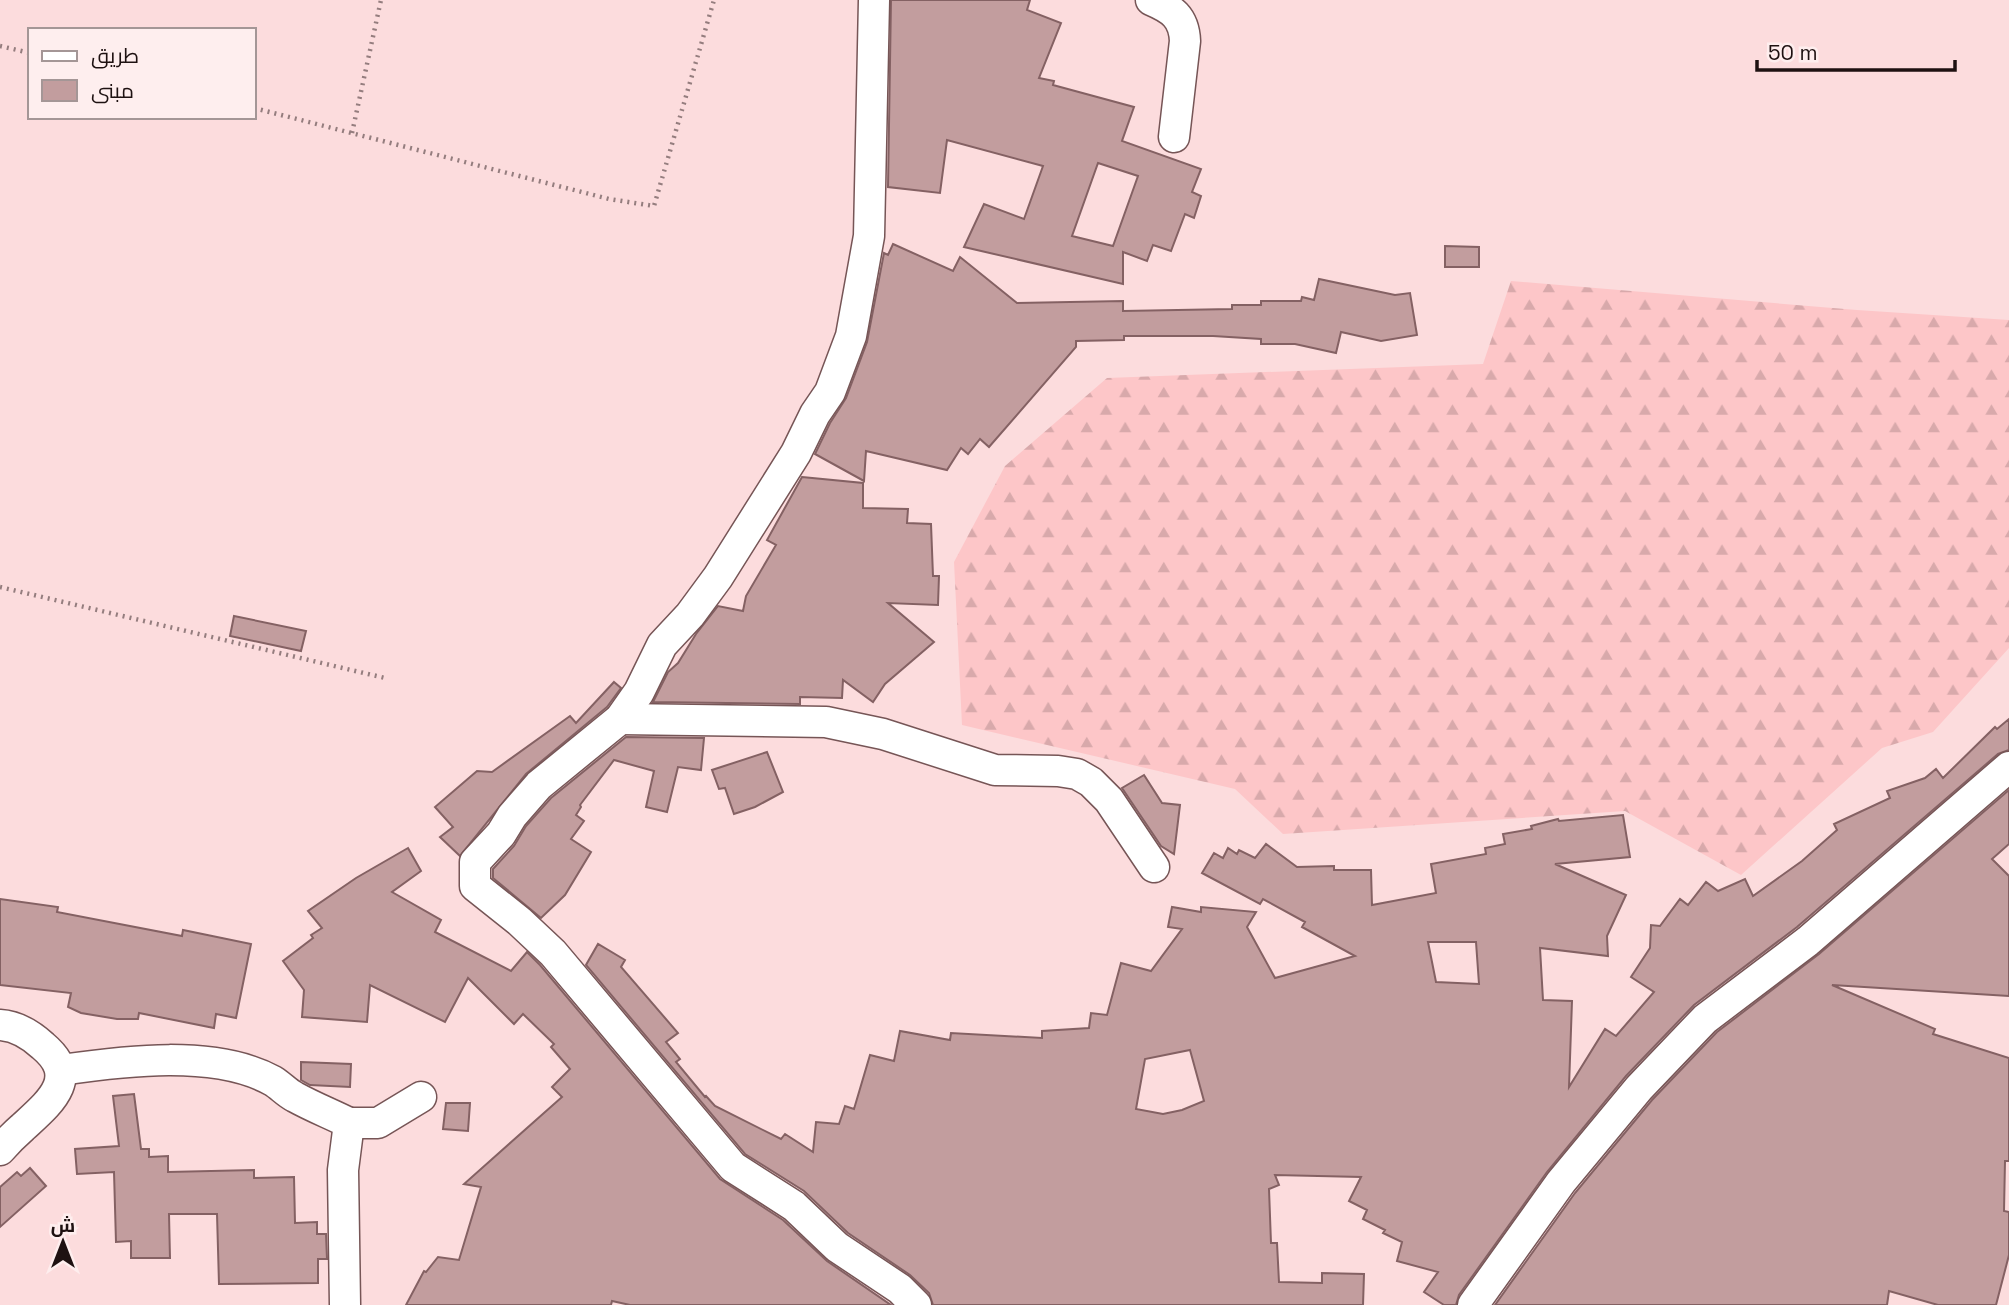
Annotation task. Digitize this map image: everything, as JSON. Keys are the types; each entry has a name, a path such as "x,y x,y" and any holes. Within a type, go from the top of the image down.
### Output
{"street":[{"path":"874,0 869,236 851,336 840,370 796,453 718,577 690,615 662,645 639,692 620,719 539,785 475,862 475,886 519,921 553,953 733,1167 794,1206 837,1247 900,1289 916,1305"},
{"path":"1151,0 1175,12 1185,30 1174,137"},
{"path":"620,719 826,722 883,734 995,770 1077,774 1091,782 1109,800 1154,867"},
{"path":"1473,1305 1578,1161 1639,1088 1705,1019 1808,941 2009,767"},
{"path":"0,1025 10,1026 33,1037 51,1053 61,1070 57,1095 0,1150"},
{"path":"61,1070 123,1062 207,1062 273,1081 293,1096 349,1123 378,1123 421,1097"},
{"path":"345,1305 342,1170 349,1123"}],"path":[{"path":"352,133 381,0"},
{"path":"256,109 609,199 654,206 714,0"},
{"path":"0,46 28,53"},
{"path":"0,587 385,678"}],"green space":[{"path":"1511,281 2009,320 2009,648 1933,732 1882,748 1741,875 1625,811 1283,834 1235,789 962,725 954,562 1005,466 1107,378 1483,364"}],"building":[{"path":"891,0 1030,0 1027,10 1061,23 1039,78 1054,81 1053,85 1134,107 1122,141 1201,169 1192,192 1201,196 1194,218 1185,214 1171,251 1153,245 1147,261 1123,252 1123,284 964,247 984,204 1024,219 1043,166 947,140 940,193 888,187","holes":["1098,163 1138,176 1113,246 1072,236"]},
{"path":"893,244 953,271 960,257 1017,303 1123,301 1123,311 1232,309 1232,305 1261,305 1261,301 1301,301 1302,297 1314,300 1319,279 1395,295 1410,293 1417,335 1381,341 1341,332 1336,353 1295,344 1261,344 1261,339 1213,336 1124,336 1124,340 1076,341 1076,347 989,447 980,439 968,454 961,448 947,470 866,451 864,481 815,454 846,398 867,342 884,253 888,255"},
{"path":"1445,246 1479,247 1479,267 1445,267"},
{"path":"802,477 863,483 863,508 908,509 907,523 931,524 933,576 939,576 938,605 888,603 934,642 885,684 873,702 843,680 842,698 800,697 800,704 653,702 668,672 678,663 718,606 743,611 746,596 776,545 767,540"},
{"path":"234,616 306,631 301,651 230,636"},
{"path":"614,682 621,688 607,707 526,774 460,856 440,837 453,827 435,807 477,771 492,772 570,716 576,723"},
{"path":"2009,719 2009,750 1998,754 1797,927 1694,1005 1626,1076 1547,1172 1459,1295 1456,1305 1444,1305 1424,1292 1438,1272 1397,1261 1402,1242 1363,1219 1367,1210 1349,1201 1361,1177 1275,1175 1279,1185 1269,1189 1271,1243 1277,1243 1279,1282 1322,1283 1322,1273 1364,1274 1363,1305 933,1305 929,1293 910,1275 848,1233 804,1191 745,1154 586,965 598,944 625,960 621,967 678,1033 666,1042 680,1059 676,1062 705,1097 715,1106 781,1139 785,1134 813,1152 816,1122 839,1124 845,1106 854,1109 870,1055 894,1061 900,1031 950,1040 951,1033 1042,1038 1042,1031 1089,1028 1091,1013 1107,1015 1121,963 1151,971 1182,929 1168,927 1172,907 1201,912 1201,907 1256,912 1247,927 1275,978 1355,956 1302,927 1305,922 1263,899 1260,904 1202,873 1214,853 1223,858 1228,848 1237,854 1239,850 1255,858 1266,844 1297,867 1334,866 1334,870 1371,870 1372,905 1436,893 1431,864 1486,854 1485,848 1505,844 1503,834 1532,829 1531,826 1558,819 1623,815 1630,857 1555,864 1626,895 1607,936 1608,956 1540,948 1543,1000 1572,1001 1569,1087 1605,1029 1616,1036 1654,992 1631,977 1650,948 1651,925 1660,926 1680,899 1688,905 1706,882 1718,891 1745,879 1753,896 1802,861 1837,830 1834,824 1890,798 1887,791 1925,778 1936,769 1943,778 1995,727 1997,729","holes":["1428,942 1476,942 1479,984 1436,982","1190,1050 1204,1101 1163,1114 1136,1109 1145,1059"]},
{"path":"626,737 704,738 701,770 678,767 667,812 646,807 654,771 614,760 580,805 576,815 584,821 571,839 591,852 565,895 541,918 493,878 493,869 551,798"},
{"path":"767,752 783,792 755,807 734,814 725,788 719,789 712,770"},
{"path":"1144,775 1162,803 1180,805 1174,854 1161,846 1122,788"},
{"path":"2009,790 2009,844 1992,859 2009,876 2009,996 1832,985 1935,1029 1933,1034 2009,1058 2009,1161 2005,1161 2004,1211 2009,1212 2009,1255 1996,1305 1938,1305 1889,1291 1887,1305 1495,1305 1575,1193 1652,1100 1717,1032 1819,954"},
{"path":"408,848 421,871 392,892 441,920 435,932 511,971 527,952 720,1179 783,1220 827,1261 891,1305 630,1305 612,1301 611,1305 406,1305 424,1271 426,1272 438,1257 459,1260 481,1187 464,1184 562,1097 552,1087 570,1069 551,1047 554,1044 523,1014 514,1024 468,978 445,1022 370,985 367,1022 302,1017 304,990 283,961 322,928 308,911 356,878"},
{"path":"0,899 58,907 57,912 182,936 183,930 251,944 236,1018 216,1014 214,1028 139,1013 138,1019 117,1019 81,1013 68,1007 71,993 0,985"},
{"path":"301,1062 351,1064 350,1087 310,1085 301,1080"},
{"path":"134,1094 141,1149 149,1149 149,1157 168,1156 168,1172 254,1170 254,1178 294,1177 295,1223 317,1222 317,1234 326,1234 327,1259 318,1259 318,1283 219,1284 217,1214 169,1214 170,1258 131,1258 131,1241 116,1242 114,1172 77,1174 75,1149 119,1146 113,1096"},
{"path":"446,1103 470,1103 468,1131 443,1129"},
{"path":"30,1168 46,1186 0,1227 0,1187 17,1172 21,1176"}]}
